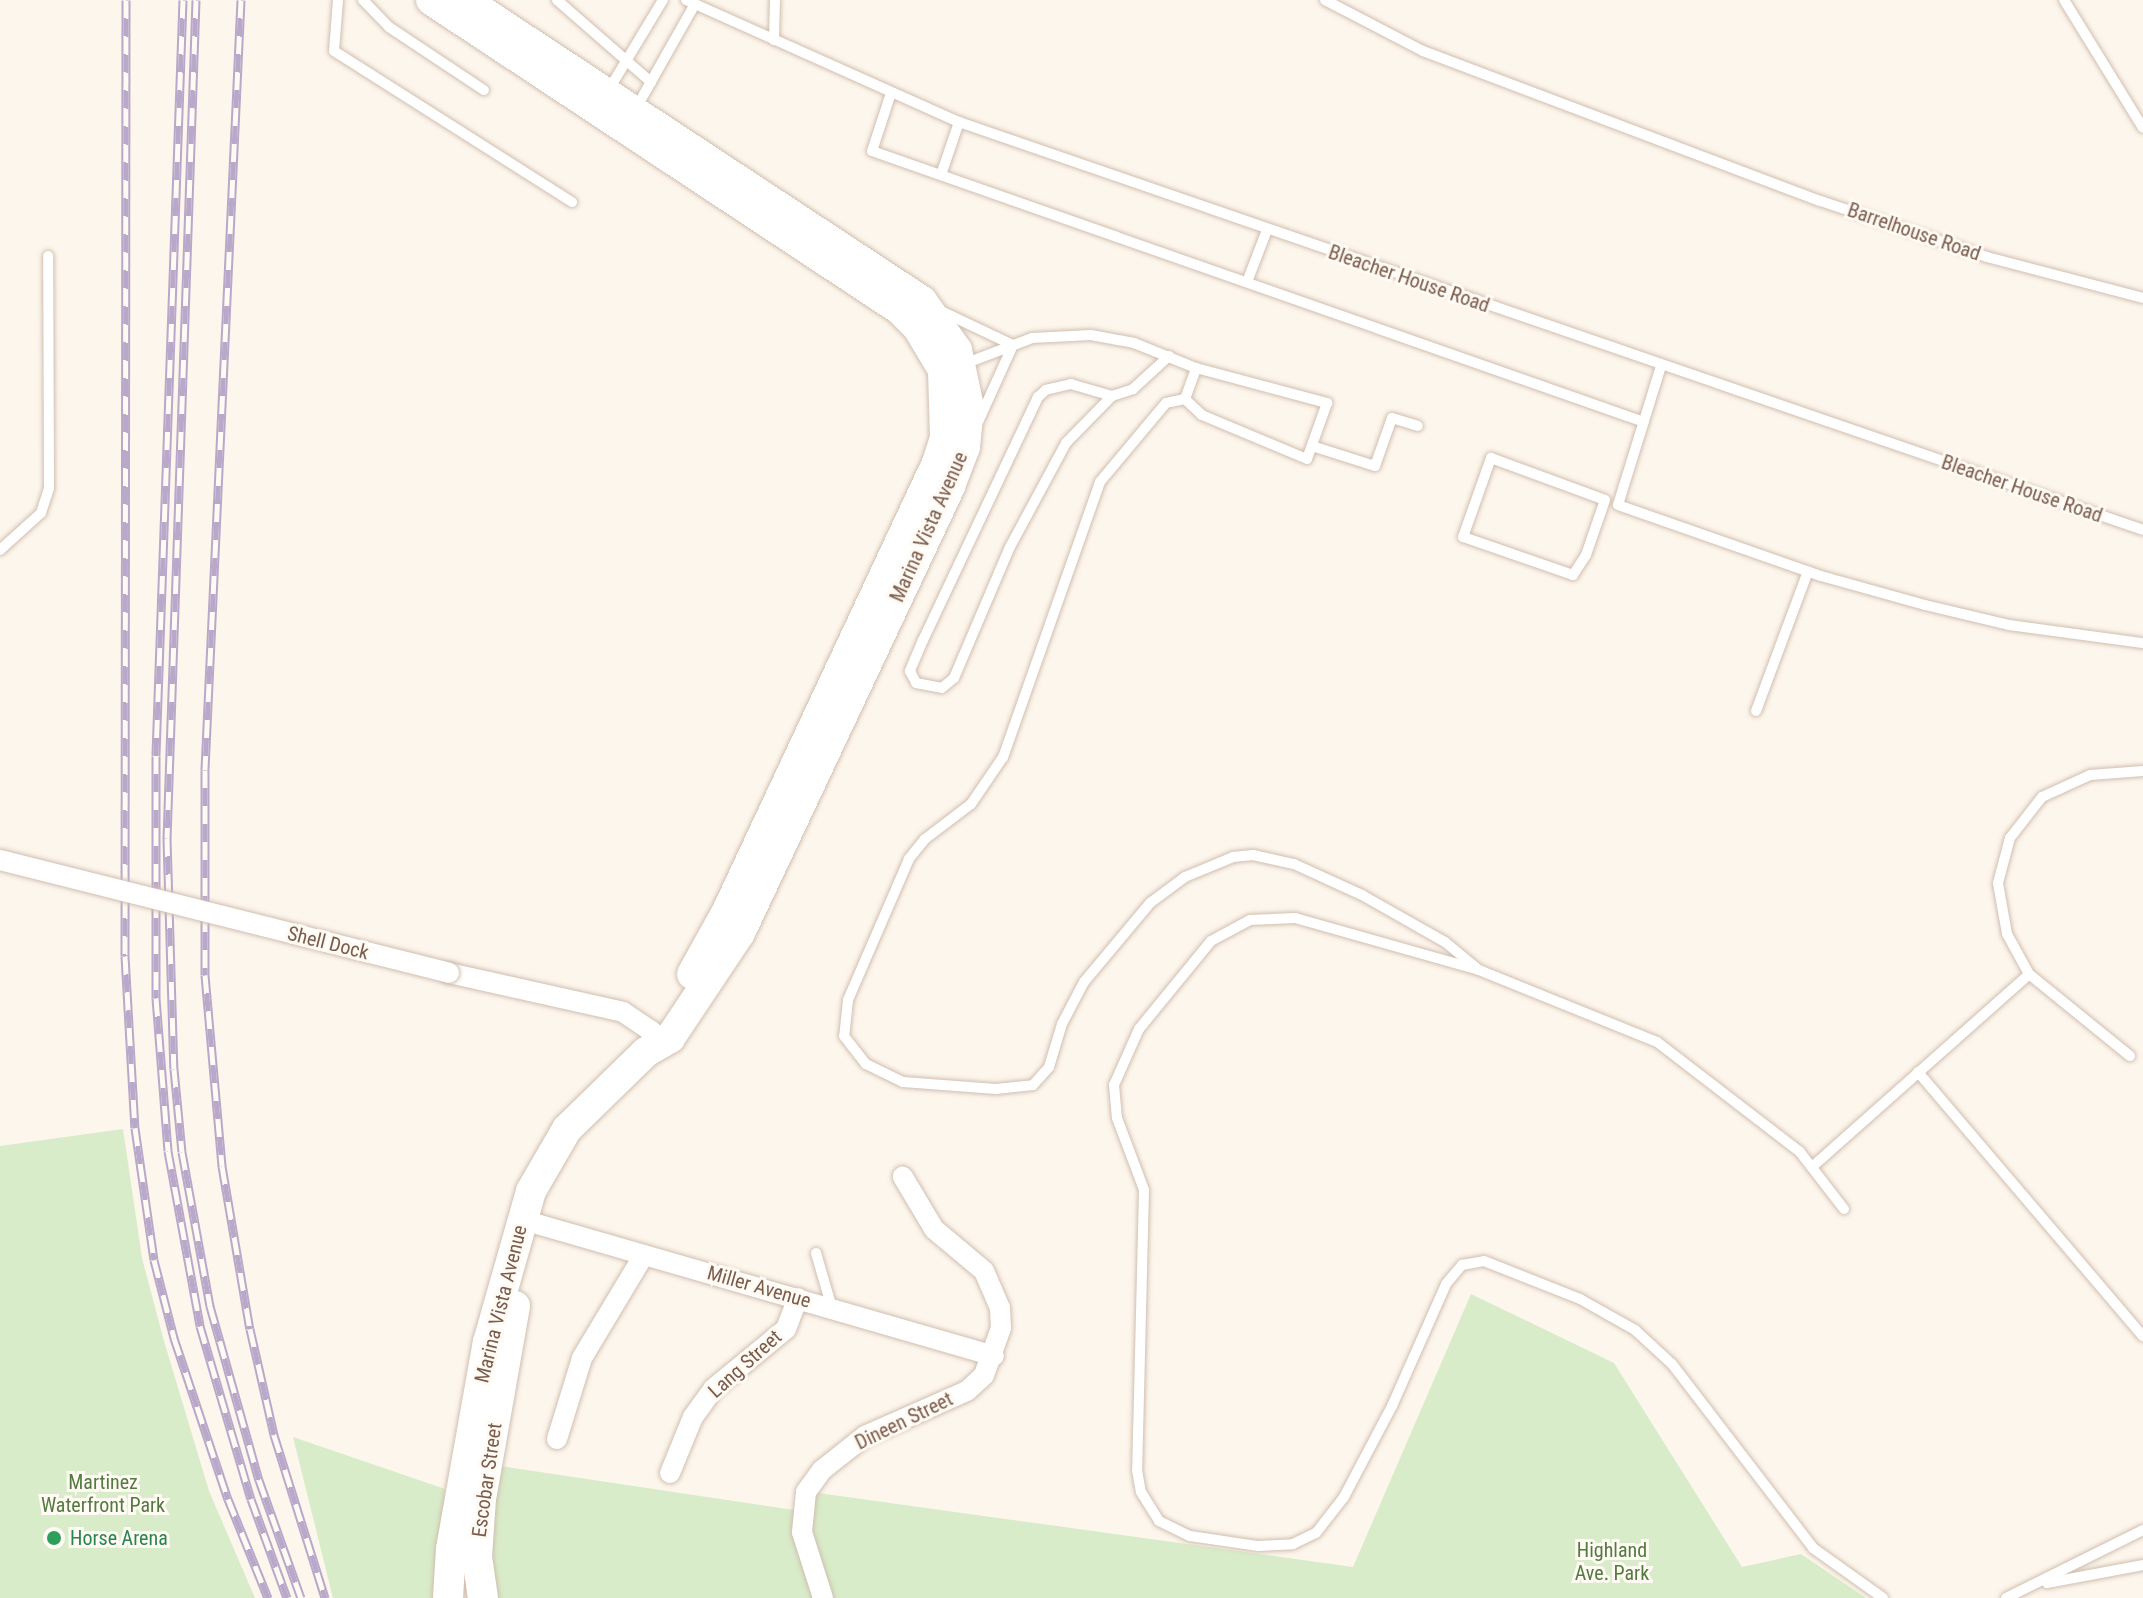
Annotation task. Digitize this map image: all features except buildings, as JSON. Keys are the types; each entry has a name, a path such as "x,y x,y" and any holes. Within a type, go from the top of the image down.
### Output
{"main road":[{"name":"Marina Vista Avenue","path":"431,0 602,102 899,309 953,367"},
{"name":"Marina Vista Avenue","path":"465,0 602,102"},
{"name":"Marina Vista Avenue","path":"629,120 922,301 953,367 969,420 961,460 740,933 694,1009 670,1038 650,1042"},
{"name":"Marina Vista Avenue","path":"448,1598 451,1549 488,1342 523,1220 544,1161 567,1129 650,1042 726,913 936,465 947,419 953,367"},
{"name":"Escobar Street","path":"483,1598 477,1532 519,1285 523,1220"}],"street":[{"name":"Shell Dock","path":"0,860 449,973 623,1012 650,1042"},
{"name":"Dineen Street","path":"823,1598 802,1532 806,1492 822,1470 865,1436 967,1391 984,1375 994,1356 1001,1328 994,1287 984,1271 934,1229 903,1177"},
{"name":"Miller Avenue","path":"523,1220 994,1356"},
{"path":"557,1439 587,1347 644,1255"},
{"name":"Lang Street","path":"670,1473 693,1417 713,1389 786,1329 798,1298"}],"lane":[{"path":"338,0 334,51 572,202"},
{"path":"363,0 389,27 484,90"},
{"path":"557,0 651,82"},
{"path":"602,102 663,0"},
{"path":"774,40 775,0"},
{"name":"Barrelhouse Road","path":"1325,0 1423,51 1936,241 2143,298"},
{"path":"2064,0 2143,128"},
{"path":"629,120 690,2"},
{"name":"Bleacher House Road","path":"690,2 959,122 2143,530"},
{"path":"891,93 872,151 942,170 1644,422"},
{"path":"942,170 959,122"},
{"path":"1247,282 1267,230"},
{"path":"0,550 41,513 49,488 48,256"},
{"path":"922,301 1013,345"},
{"path":"953,367 1047,335 1091,335 1169,356 1196,368 1327,403 1307,459 1202,415 1185,399"},
{"path":"961,460 1013,345"},
{"path":"1112,396 1071,384 1046,390 1038,397 923,640 910,671 916,683 942,688 954,678 984,602 1039,489 1066,443 1112,396 1133,389 1169,356"},
{"path":"1661,366 1618,505 1808,571 1969,616 2143,643"},
{"path":"1185,399 1196,368"},
{"path":"1185,399 1166,403 1158,411 1115,461 1089,503 1003,757 971,804 925,839 909,859 848,1000 844,1036 866,1064 903,1082 996,1089 1033,1085 1049,1067 1062,1024 1084,982 1150,903 1185,877 1233,857 1273,858 1351,890 1445,942 1479,970"},
{"path":"1312,446 1375,466 1392,418 1418,426"},
{"path":"1491,458 1605,500 1586,555 1573,575 1463,537 1491,458"},
{"path":"1756,711 1808,571"},
{"path":"2130,1056 2029,974 2017,957 1999,907 1998,883 2010,838 2023,816 2060,785 2090,775 2143,771"},
{"path":"1844,1209 1812,1167 1727,1092 1657,1042 1479,970 1295,918 1250,920 1211,941 1139,1029 1118,1070 1114,1100 1144,1190 1136,1423 1139,1481 1148,1508 1175,1531 1220,1542 1279,1546 1316,1533 1344,1497 1392,1406 1446,1284 1462,1265 1484,1261 1580,1299 1635,1330 1672,1364 1813,1548 1883,1598"},
{"path":"1812,1167 2029,974"},
{"path":"1918,1072 2143,1336"},
{"path":"816,1253 832,1308"},
{"path":"2006,1598 2045,1583 2143,1530"},
{"path":"2045,1583 2143,1565"}],"green space":[{"name":"Martinez Waterfront Park","path":"123,1129 142,1258 164,1341 209,1491 255,1598 0,1598 0,1146"},
{"name":"Highland Ave. Park","path":"1471,1294 1614,1363 1742,1567 1801,1554 1866,1598 827,1598 806,1512 818,1493 1353,1567"},
{"path":"293,1437 445,1489 438,1598 333,1598"},
{"path":"487,1464 794,1510 814,1598 483,1598"}],"railway":[{"path":"126,0 125,956 135,1128 154,1260 174,1338 228,1499 268,1598"},
{"path":"183,0 156,756 156,998 168,1151 200,1326 251,1499 287,1598"},
{"path":"196,0 167,838 174,1069 182,1152 210,1306 259,1480 301,1598"},
{"path":"241,0 205,770 205,975 222,1166 250,1329 274,1435 325,1598"}],"place":[{"name":"Horse Arena","path":"54,1538"}]}
